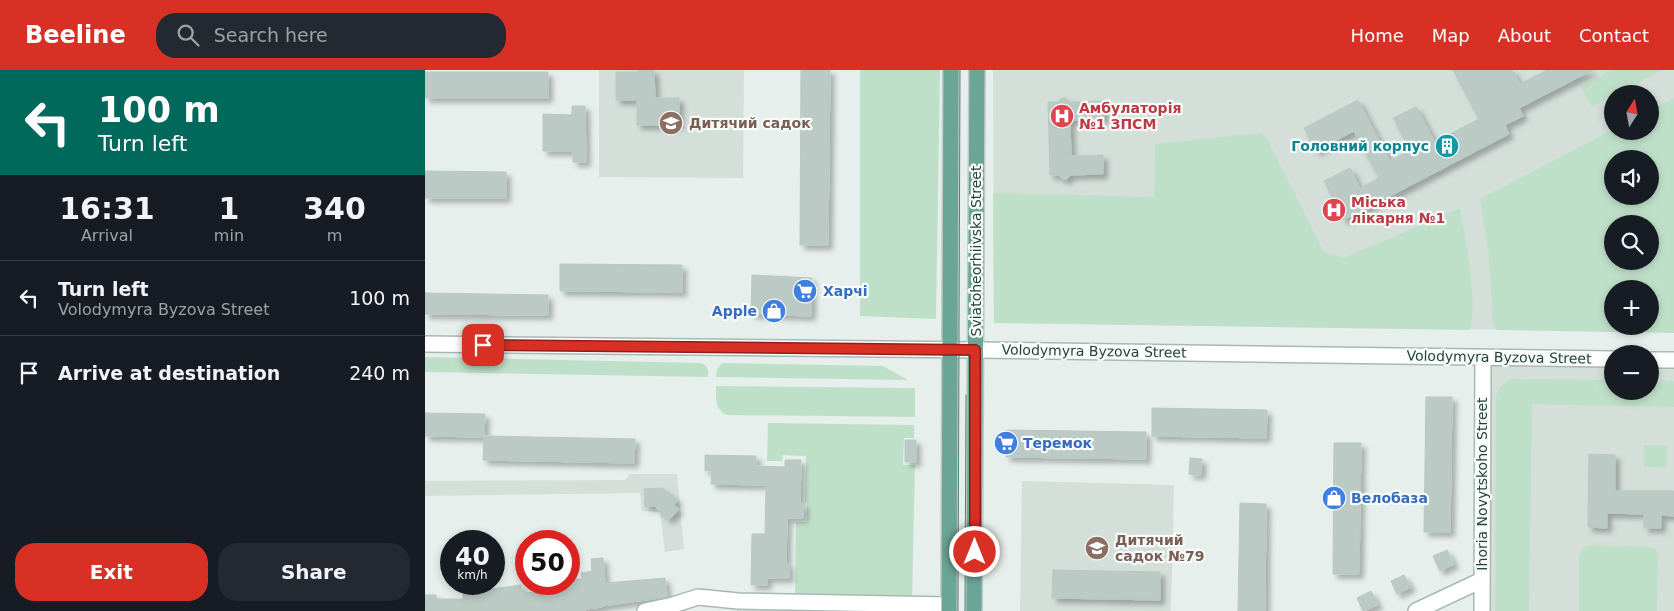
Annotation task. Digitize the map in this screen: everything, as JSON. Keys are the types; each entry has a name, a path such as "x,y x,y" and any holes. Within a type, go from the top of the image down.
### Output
{"main road":[{"name":"Sviatoheorhiivska Street","path":"949,608 951,70"},
{"name":"Sviatoheorhiivska Street","path":"974,611 977,70"}],"street":[{"name":"Volodymyra Byzova Street","path":"425,344 1604,359"},
{"name":"Ihoria Novytskoho Street","path":"1482,611 1483,357"},
{"path":"1659,360 1674,360"},
{"path":"1416,611 1481,580"},
{"path":"645,611 698,597 719,598 738,602 949,608"}],"shaded area":[{"name":"Дитячий садок","path":"599,70 744,70 743,178 599,177"},
{"name":"Міська лікарня №1","path":"993,70 1674,70 1674,332 1659,332 1659,280 1604,280 1604,331 994,323"},
{"path":"1483,357 1604,359 1604,400 1659,400 1659,360 1674,360 1674,611 1482,611"},
{"path":"629,474 677,474 684,549 665,552 660,512 642,511 640,493 425,496 425,481 626,480"},
{"name":"Дитячий садок №79","path":"1022,481 1174,485 1171,611 1020,611"},
{"path":"737,605 896,611 737,611"}],"green space":[{"path":"860,70 940,70 936,319 860,316"},
{"path":"1611,70 1662,70 1634,85 1604,85 1604,100 1592,107 1581,86"},
{"path":"1674,98 1674,333 1659,333 1659,280 1604,280 1604,332 1497,330 1493,323 1488,249 1480,199 1604,134 1604,140 1659,140 1659,106"},
{"path":"1260,133 1267,139 1324,252 1344,258 1460,208 1472,288 1472,319 1469,330 994,323 993,193 1154,197 1155,144"},
{"path":"425,357 701,363 707,367 708,377 425,372"},
{"path":"722,363 883,366 908,380 716,377 717,369"},
{"path":"1511,379 1604,380 1604,400 1659,400 1659,381 1674,381 1674,407 1532,404 1529,611 1495,611 1496,395 1500,387"},
{"path":"716,386 915,388 915,417 727,415 718,406"},
{"path":"768,423 914,425 914,438 904,438 903,465 915,465 912,601 795,599 796,522 807,522 807,502 805,502 806,456 783,455 782,461 767,461"},
{"path":"1644,445 1667,445 1666,468 1644,467"},
{"path":"1591,545 1648,547 1656,549 1658,555 1657,611 1579,611 1579,555 1584,547"}],"building":[{"path":"638,70 654,70 655,98 679,98 679,125 637,125 637,100 616,100 616,72 638,72"},
{"path":"801,70 830,70 828,245 800,245"},
{"name":"Головний корпус","path":"1453,70 1512,70 1520,84 1547,70 1593,70 1519,108 1523,116 1505,125 1509,134 1344,220 1324,181 1350,168 1360,188 1379,178 1354,131 1316,151 1304,128 1358,100 1390,161 1410,150 1393,118 1416,107 1435,142 1479,119"},
{"path":"425,72 548,72 548,98 425,98"},
{"path":"1061,98 1066,98 1069,102 1103,101 1104,119 1070,120 1071,156 1103,155 1103,174 1071,175 1067,179 1062,179 1058,175 1050,175 1048,102 1058,102"},
{"path":"572,106 585,106 586,162 573,162 573,151 543,151 543,114 572,115"},
{"path":"425,171 506,172 506,198 425,198"},
{"path":"560,264 682,265 682,292 560,291"},
{"path":"752,275 812,278 811,316 751,314"},
{"path":"425,293 548,295 548,315 425,314"},
{"path":"1426,397 1452,397 1450,532 1424,532"},
{"path":"1152,408 1267,410 1266,438 1152,436"},
{"path":"425,413 485,414 484,436 635,439 634,463 483,460 484,437 425,436"},
{"path":"1006,430 1146,432 1146,459 1006,457"},
{"path":"905,440 916,440 916,462 905,462"},
{"path":"1334,443 1361,443 1359,574 1333,574"},
{"path":"1589,454 1615,455 1615,491 1674,491 1674,516 1661,515 1661,528 1644,528 1644,514 1607,513 1607,528 1588,527"},
{"path":"705,455 756,456 756,466 785,467 785,460 801,460 800,504 804,504 803,518 787,518 786,564 789,564 789,578 767,578 767,585 751,585 752,534 765,534 766,485 711,484 712,470 705,471"},
{"path":"1190,458 1202,459 1201,475 1189,474"},
{"path":"662,488 678,500 674,505 679,509 669,520 654,506 645,507 644,489"},
{"path":"1240,503 1266,504 1265,611 1238,611"},
{"path":"1447,550 1454,564 1440,571 1433,556"},
{"path":"603,558 605,583 665,578 667,597 586,610 425,611 425,595 436,595 436,599 463,599 463,595 505,595 505,587 515,586 515,595 580,595 581,573 592,571 591,559"},
{"path":"1053,570 1160,572 1160,600 1052,598"},
{"path":"1404,575 1411,587 1397,594 1391,581"},
{"path":"1371,591 1378,605 1363,611 1357,598"}],"tram line":[{"path":"958,611 960,70"},
{"path":"965,611 966,395"}],"place":[{"name":"Амбулаторія №1 ЗПСМ","path":"1062,116"},
{"name":"Дитячий садок","path":"671,123"},
{"name":"Головний корпус","path":"1447,146"},
{"name":"Міська лікарня №1","path":"1334,210"},
{"name":"Харчі","path":"805,291"},
{"name":"Apple","path":"774,311"},
{"name":"Теремок","path":"1006,443"},
{"name":"Велобаза","path":"1334,498"},
{"name":"Дитячий садок №79","path":"1097,548"}],"route":[{"path":"483,345 975,350 975,552"}]}
